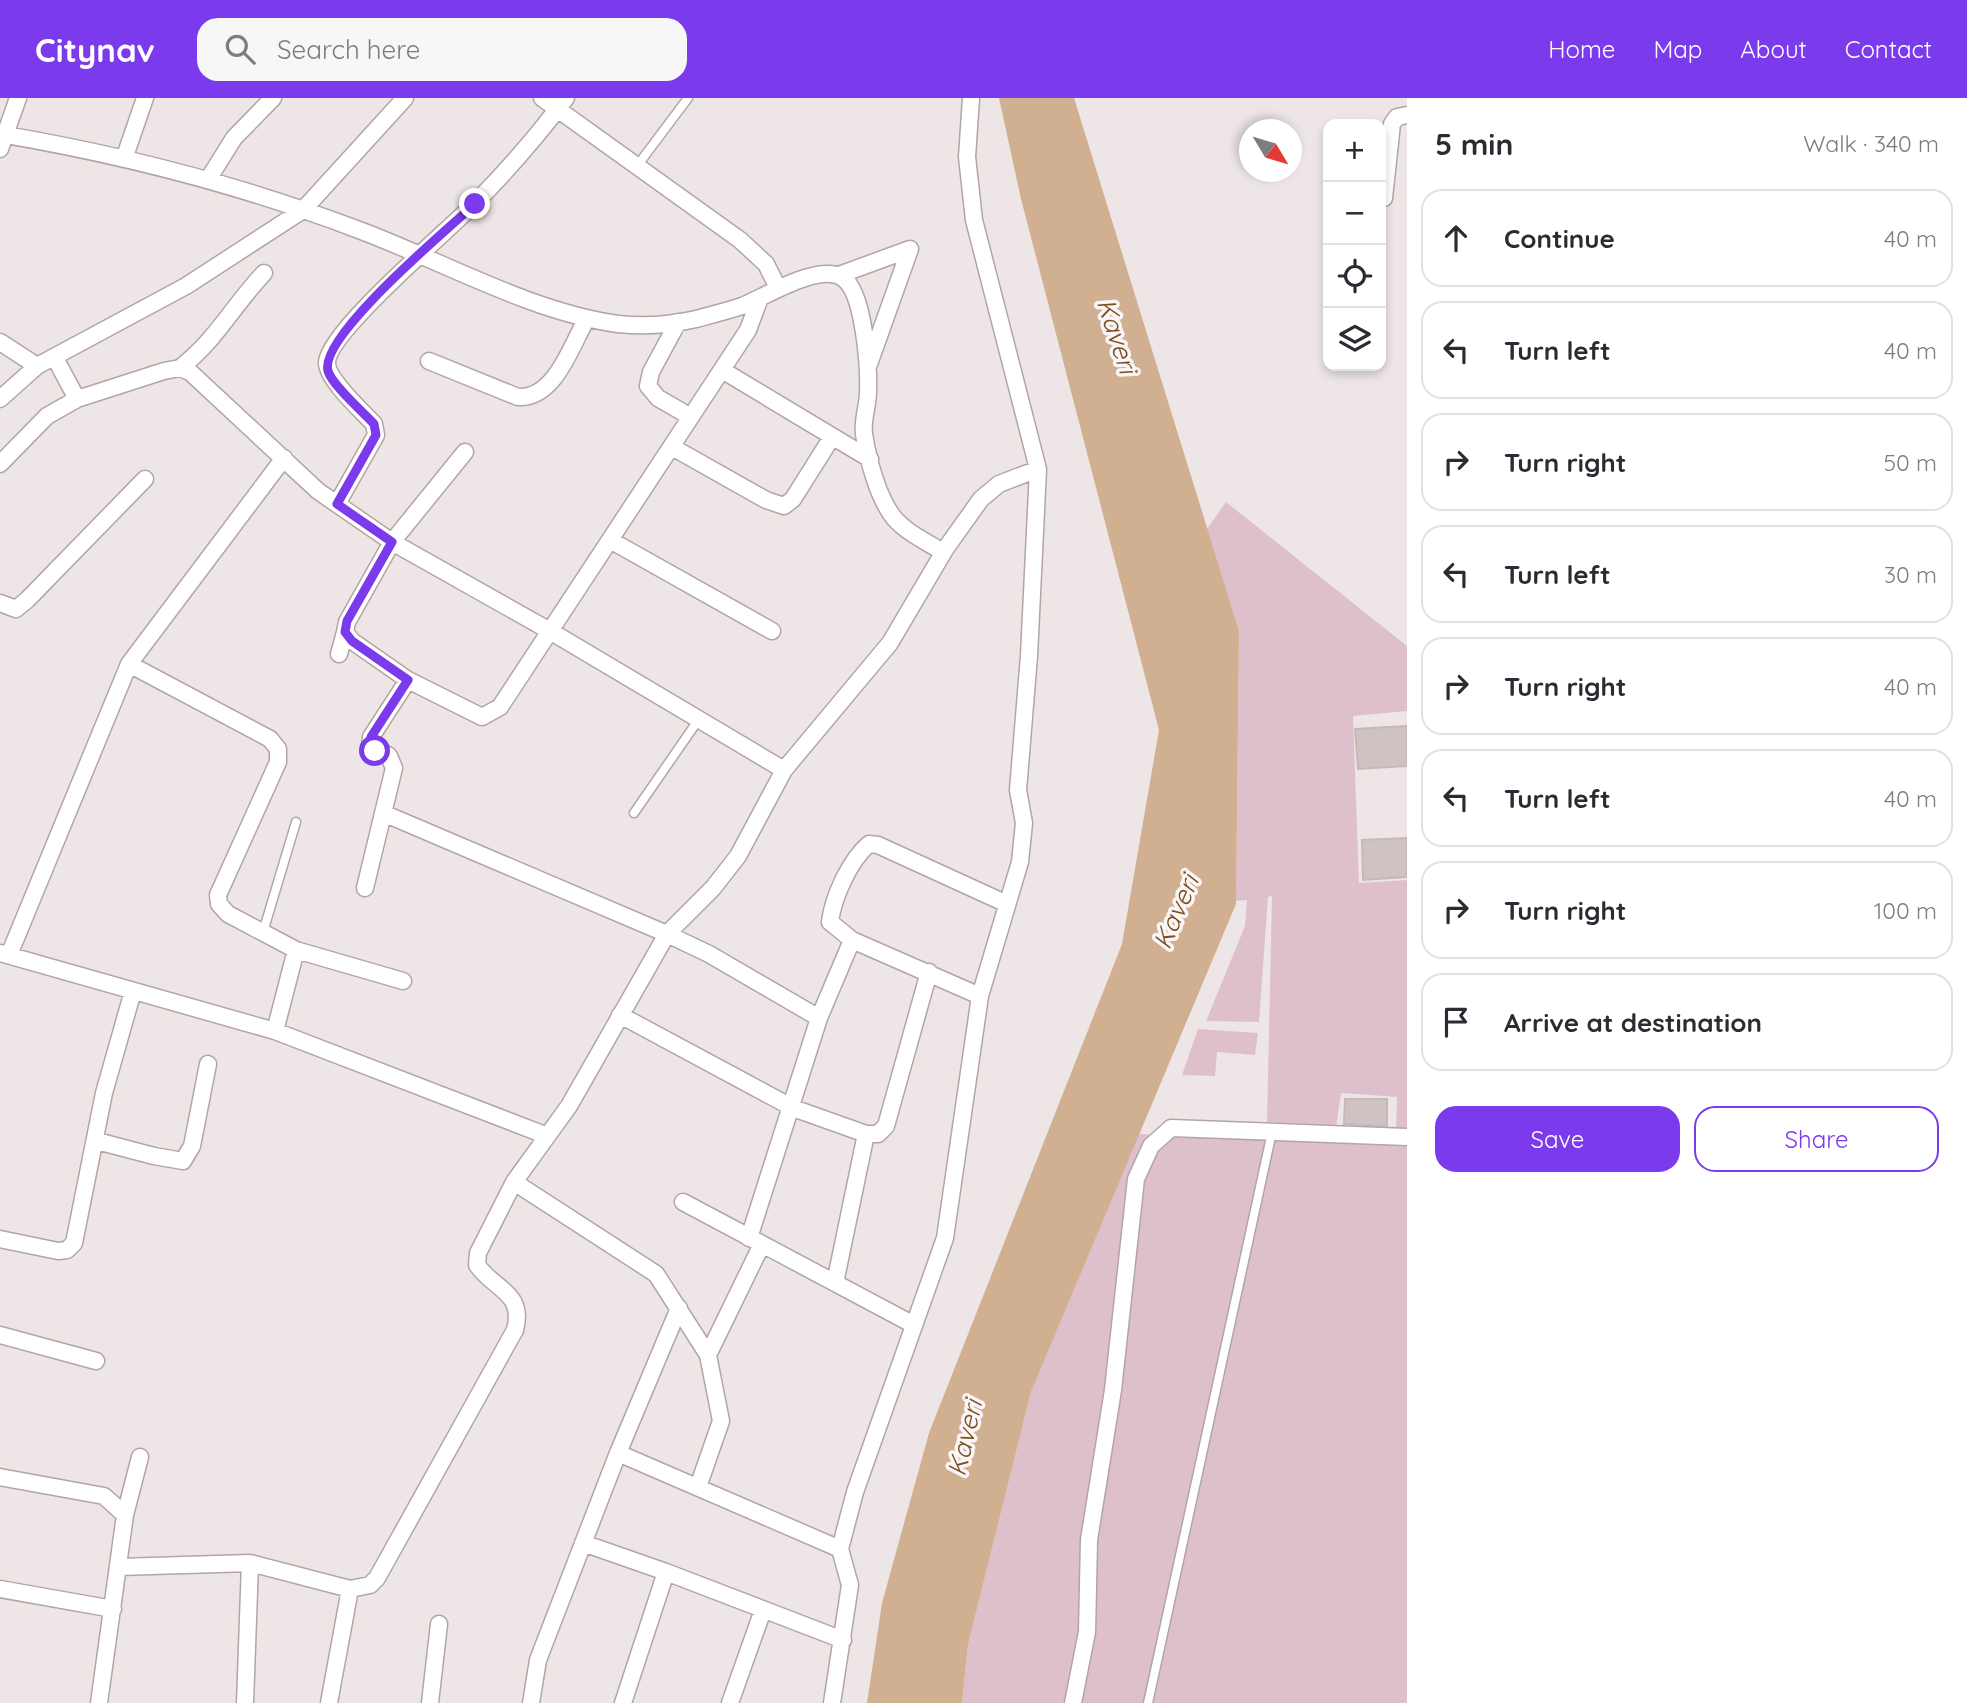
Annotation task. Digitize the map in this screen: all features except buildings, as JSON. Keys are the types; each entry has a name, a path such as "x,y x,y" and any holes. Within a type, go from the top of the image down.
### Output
{"street":[{"path":"18,98 1,139 124,159 209,178 303,210 421,254 518,295 587,318 653,326 678,322 723,312 778,288 825,274 839,275 910,249 867,368"},
{"path":"124,159 145,98"},
{"path":"209,178 234,138 273,98"},
{"path":"0,399 37,366 133,312 186,286 303,210 405,98"},
{"path":"542,98 562,104 637,166 757,255 778,288"},
{"path":"832,1703 850,1584 840,1549 855,1492 945,1238 980,996 1020,862 1024,823 1018,790 1029,656 1038,469 972,208 967,157 971,98"},
{"path":"337,504 376,435 374,424 328,374 327,361 331,347 380,291 493,185 562,104"},
{"path":"1386,182 1392,124 1398,117 1407,116"},
{"path":"0,464 47,416 77,400 180,368 218,334 243,296 264,274"},
{"path":"839,275 851,284 857,298 867,368 868,394 863,433 884,499 893,517 905,529 943,552"},
{"path":"345,632 352,641 408,680 482,717 500,707 748,330 760,298"},
{"path":"429,361 518,397 531,397 549,384 587,318"},
{"path":"678,322 651,372 648,387 658,398 691,417"},
{"path":"0,342 37,366"},
{"path":"54,358 77,400"},
{"path":"180,368 204,384 337,504 392,542 550,631 784,769"},
{"path":"722,370 870,459"},
{"path":"672,446 766,500 784,506 793,499 832,437"},
{"path":"339,654 347,621 392,542 465,452"},
{"path":"284,458 129,664 5,954 275,1031 545,1135"},
{"path":"118,1567 250,1563 350,1589 370,1585 377,1578 464,1426 515,1330 517,1306 508,1293 484,1275 477,1265 478,1253 514,1182 569,1105 667,934 713,888 738,856 784,769 890,643 943,552 990,491 999,484 1038,469"},
{"path":"0,603 16,609 27,600 145,479"},
{"path":"610,540 772,632"},
{"path":"129,664 270,739 278,748 278,762 218,895 219,904 228,914 296,950 403,981"},
{"path":"365,888 393,761 375,751 370,745 371,737 408,680"},
{"path":"383,813 667,934 709,954 820,1018"},
{"path":"980,996 852,940 830,922 831,910 858,853 869,844 878,845 1007,904"},
{"path":"708,1354 755,1241 820,1018 852,940"},
{"path":"275,1031 296,950"},
{"path":"620,1015 793,1108 866,1134 878,1134 886,1126 929,972"},
{"path":"0,1239 58,1251 67,1250 74,1244 113,1059 133,990"},
{"path":"97,1141 183,1161 192,1146 208,1064"},
{"path":"1073,1703 1087,1632 1089,1540 1112,1390 1136,1179 1151,1146 1171,1128 1407,1137"},
{"path":"835,1283 866,1134"},
{"path":"514,1182 639,1260 656,1274 708,1354 721,1421 698,1487"},
{"path":"683,1202 914,1325"},
{"path":"531,1703 538,1660 618,1453 678,1308"},
{"path":"0,1335 96,1361"},
{"path":"618,1453 840,1549"},
{"path":"99,1703 125,1515 139,1457"},
{"path":"0,1476 104,1496 125,1515"},
{"path":"583,1543 842,1640"},
{"path":"245,1703 250,1563"},
{"path":"623,1703 666,1572"},
{"path":"0,1588 113,1609"},
{"path":"329,1703 350,1589"},
{"path":"730,1703 763,1610"},
{"path":"430,1703 439,1624"}],"lane":[{"path":"637,166 688,98"},
{"path":"634,813 699,719"},
{"path":"263,932 296,822"},
{"path":"1148,1703 1272,1132"}],"shaded area":[{"path":"1226,502 1407,646 1407,711 1353,716 1359,883 1407,880 1407,1129 1396,1128 1397,1097 1341,1093 1336,1127 1267,1122 1272,896 1268,897 1259,1022 1206,1021 1245,926 1247,900 1236,901 1239,631 1207,529"},
{"path":"1198,1029 1258,1033 1255,1055 1217,1052 1215,1076 1182,1075"},
{"path":"1139,1134 1407,1145 1407,1703 962,1703 968,1645 1031,1392"}],"water":[{"name":"Kaveri","path":"999,98 1074,98 1239,631 1236,904 1031,1392 968,1645 962,1703 867,1703 882,1603 929,1433 1122,944 1159,730 1021,199"}],"route":[{"path":"375,751 370,745 371,737 408,680 352,641 345,632 347,621 392,542 337,504 376,435 374,424 328,374 327,361 331,347 380,291 475,204"}]}
